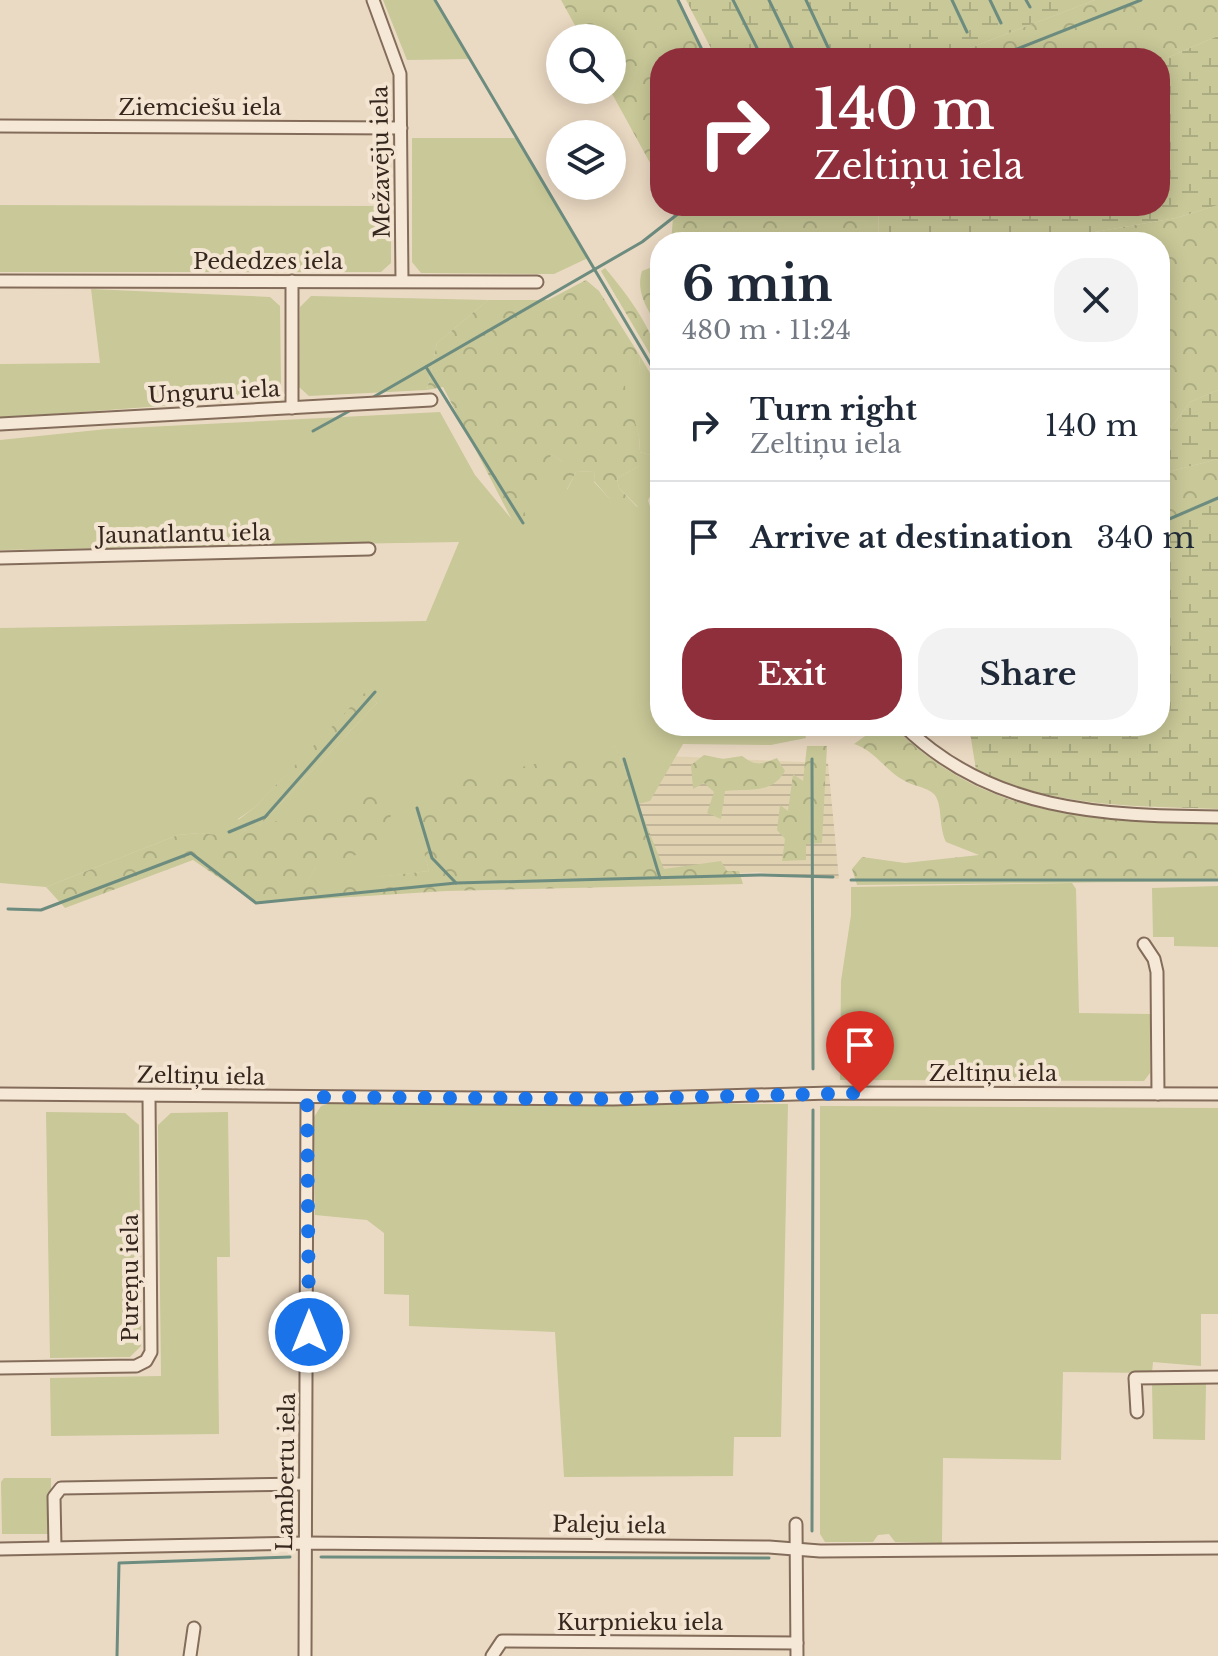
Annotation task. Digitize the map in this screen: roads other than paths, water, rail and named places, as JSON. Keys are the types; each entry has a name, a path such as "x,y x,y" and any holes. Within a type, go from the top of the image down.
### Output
{"street":[{"name":"Mežavēju iela","path":"373,0 400,74 402,281"},
{"name":"Ziemciešu iela","path":"0,126 401,128"},
{"name":"Pededzes iela","path":"0,281 537,282"},
{"path":"292,281 292,408"},
{"name":"Unguru iela","path":"0,424 431,400"},
{"name":"Jaunatlantu iela","path":"0,558 369,549"},
{"path":"914,736 929,751 1010,794 1098,813 1218,817"},
{"path":"1144,944 1154,959 1157,972 1158,1094"},
{"name":"Zeltiņu iela","path":"0,1094 307,1097 1218,1094"},
{"name":"Pureņu iela","path":"0,1368 136,1366 146,1361 151,1352 149,1096"},
{"name":"Lambertu iela","path":"305,1656 309,1332 307,1097"},
{"path":"1137,1412 1135,1378 1218,1377"},
{"path":"55,1547 54,1497 61,1488 305,1484"},
{"path":"796,1524 797,1650"},
{"name":"Paleju iela","path":"0,1549 305,1543 796,1549 1218,1548"},
{"path":"190,1656 194,1628"},
{"name":"Kurpnieku iela","path":"492,1656 502,1641 797,1650"}],"waterway":[{"path":"435,0 650,363"},
{"path":"678,0 701,48"},
{"path":"733,0 757,48"},
{"path":"769,0 792,48"},
{"path":"806,0 828,48"},
{"path":"952,0 967,32"},
{"path":"990,0 1001,23"},
{"path":"1026,0 1030,7"},
{"path":"1019,48 1141,0"},
{"path":"655,232 675,216"},
{"path":"370,399 650,236"},
{"path":"426,367 523,523"},
{"path":"313,431 353,409"},
{"path":"1170,519 1218,498"},
{"path":"229,832 265,817 375,692"},
{"path":"624,759 660,878"},
{"path":"812,759 813,1069"},
{"path":"417,808 432,858 456,883"},
{"path":"8,909 41,910 191,853 256,903 456,883 760,875 833,877"},
{"path":"851,880 1218,880"},
{"path":"812,1531 813,1110"},
{"path":"117,1656 119,1563 290,1557"},
{"path":"321,1557 769,1558"}]}
